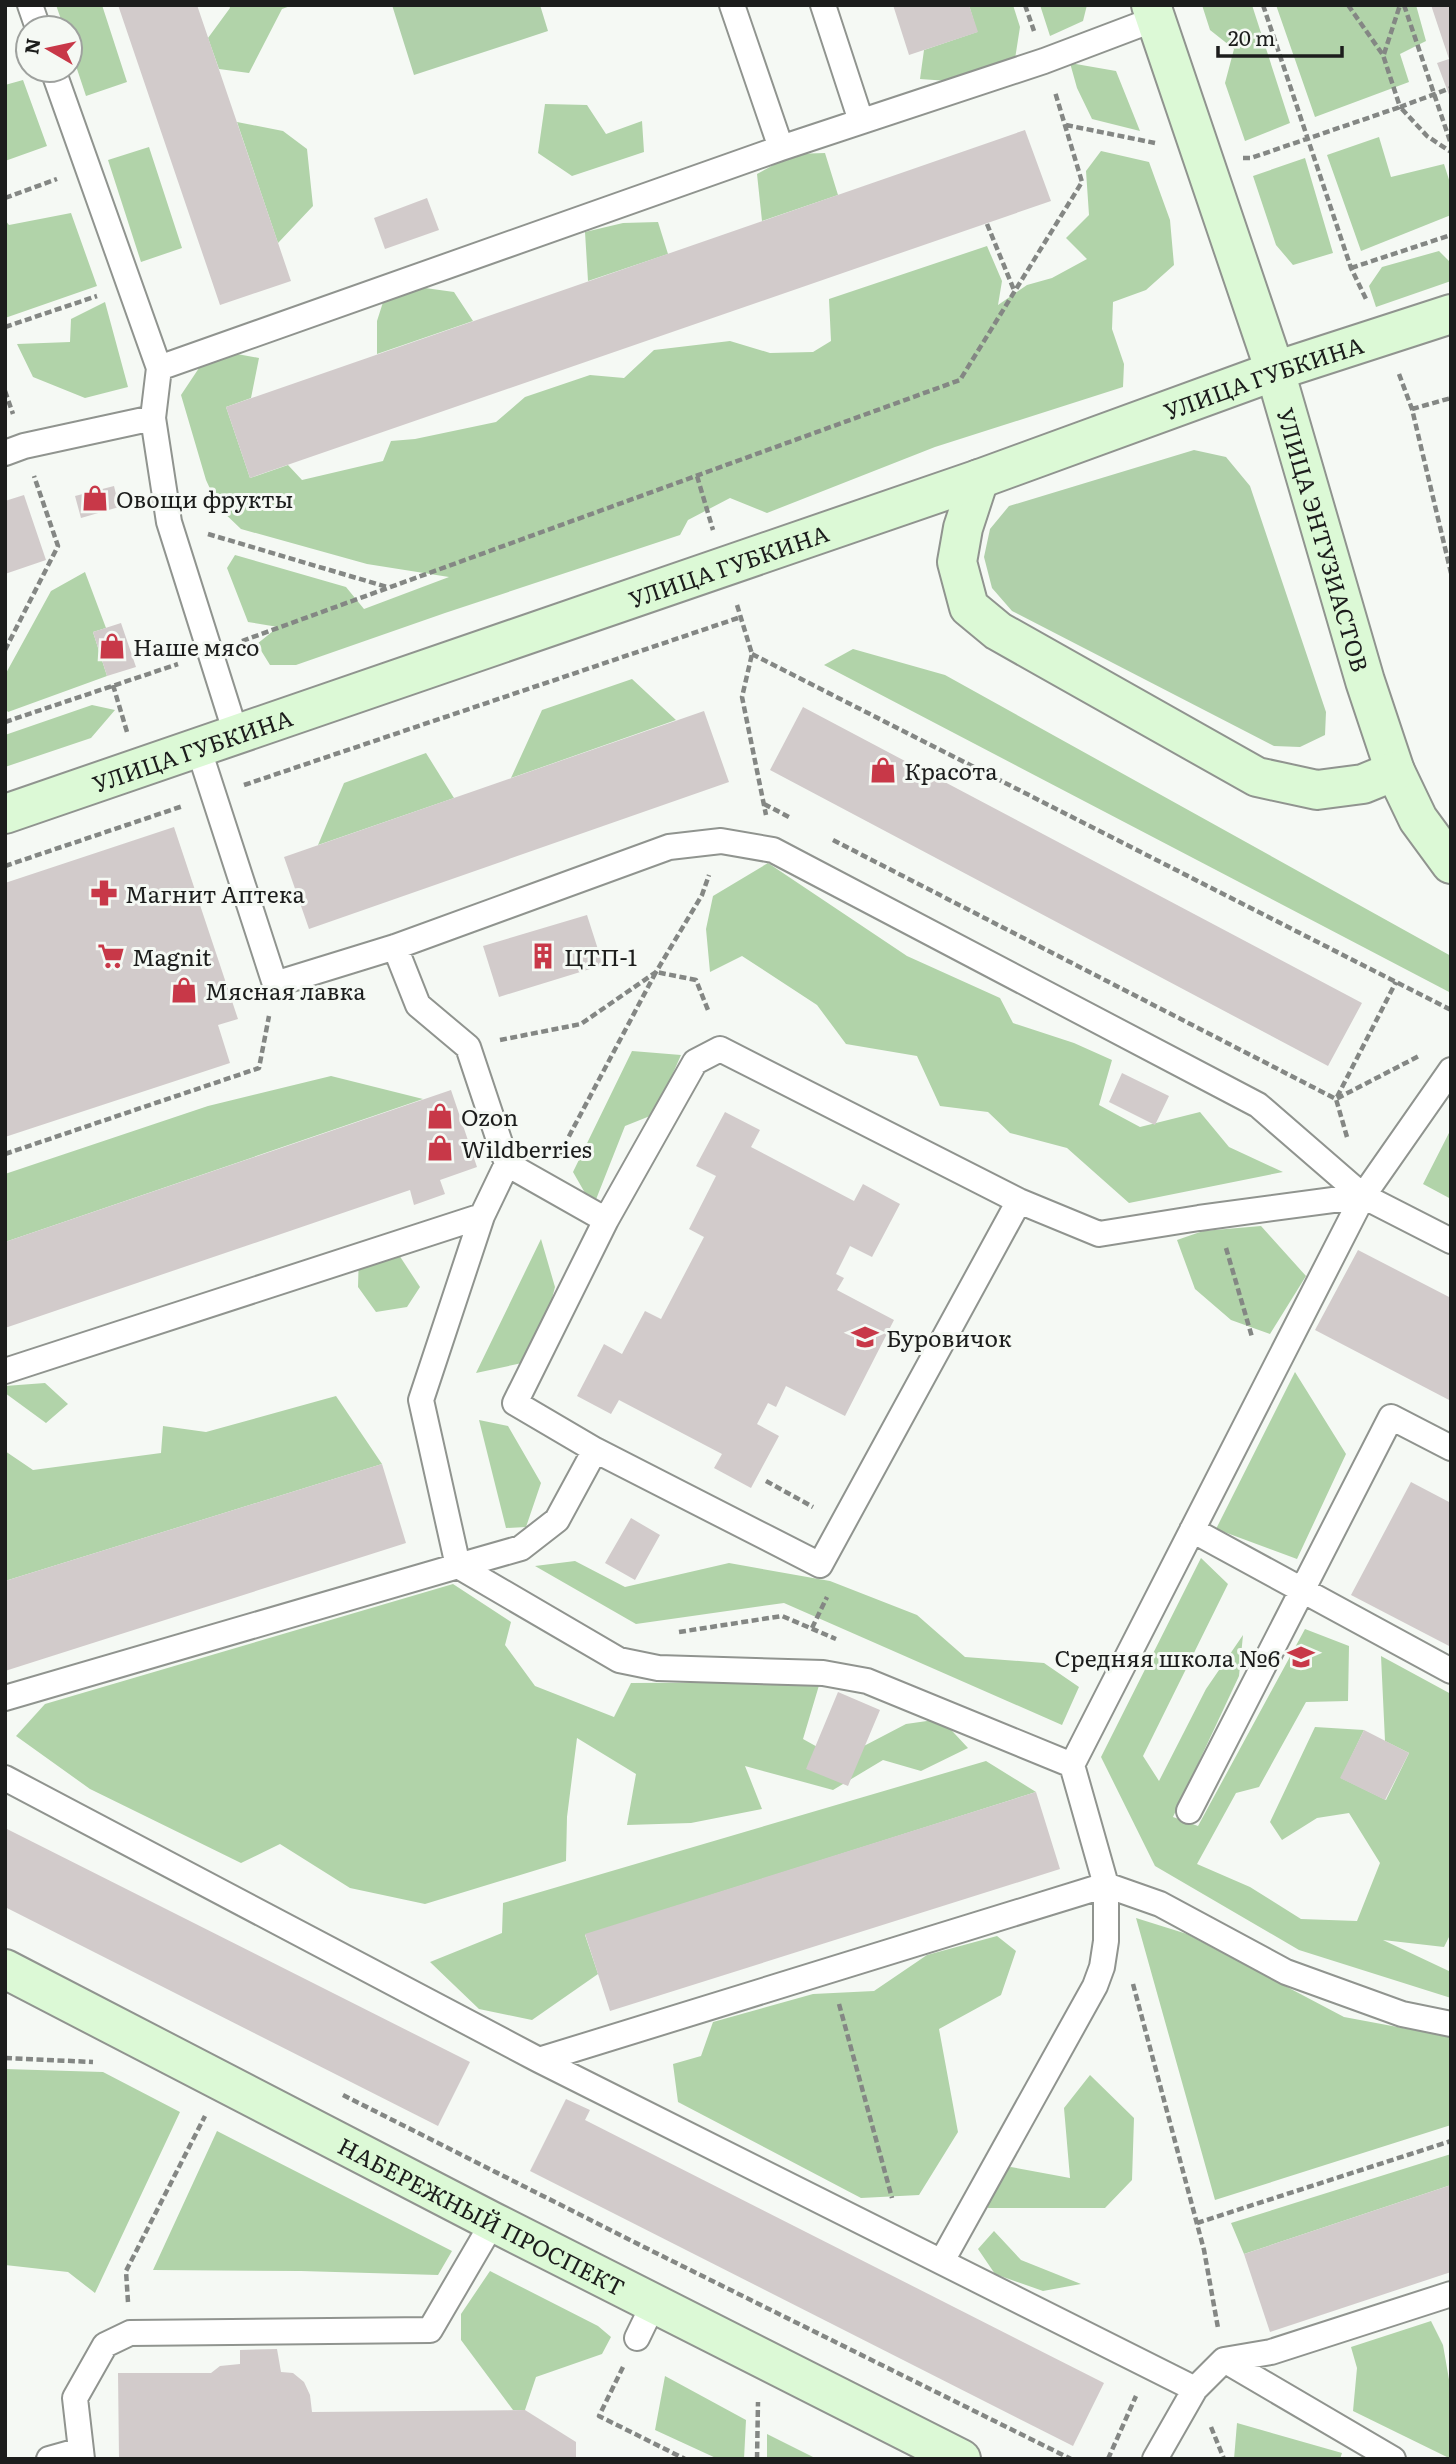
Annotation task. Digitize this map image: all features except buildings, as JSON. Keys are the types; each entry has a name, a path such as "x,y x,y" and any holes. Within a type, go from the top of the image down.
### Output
{"main road":[{"name":"УЛИЦА ЭНТУЗИАСТОВ","path":"1153,12 1275,371 1365,681 1395,771 1418,819 1451,864"},
{"name":"УЛИЦА ГУБКИНА","path":"5,814 979,479 1275,371 1451,314"},
{"path":"979,479 963,527 957,562 969,607 998,631 1257,777 1317,790 1363,784 1395,771"},
{"name":"НАБЕРЕЖНЫЙ ПРОСПЕКТ","path":"5,1969 493,2222 961,2459"}],"lane":[{"path":"732,5 781,148"},
{"path":"823,5 861,121"},
{"path":"159,368 781,148 1044,61 1153,12"},
{"path":"58,84 159,368 153,418 169,522 236,734"},
{"path":"15,450 153,418"},
{"path":"198,747 275,984 395,947 669,847 721,841 773,850 1258,1105 1363,1196 1451,1241"},
{"path":"395,947 418,1004 468,1046 507,1164 482,1216 421,1400 458,1566 619,1660 658,1668 823,1673 867,1681 1072,1765"},
{"path":"1019,1201 820,1565 595,1450 515,1403 607,1220 695,1062 720,1049 1019,1201 1099,1234 1216,1215 1363,1196"},
{"path":"942,2262 1095,1986 1102,1966 1106,1941 1106,1885 1072,1765 1363,1196 1451,1070"},
{"path":"507,1164 607,1220"},
{"path":"5,1371 482,1216"},
{"path":"1189,1811 1391,1417 1451,1448"},
{"path":"5,1698 522,1548 557,1520 595,1450"},
{"path":"1192,1530 1451,1671"},
{"path":"5,1778 539,2060 1195,2389"},
{"path":"539,2060 1106,1885 1160,1904 1286,1972 1402,2014 1451,2024"},
{"path":"49,2459 81,2454 75,2398 105,2344 131,2333 430,2330 493,2222"},
{"path":"1155,2459 1195,2389 1224,2360 1271,2352 1451,2294"},
{"path":"637,2338 654,2304"},
{"path":"1224,2360 1392,2459"}],"path":[{"path":"5,722 210,654 960,380 1082,182 1066,125 1025,5"},
{"path":"1264,5 1351,268 1385,335 1412,409 1451,573"},
{"path":"1348,5 1383,55 1400,107 1427,136 1451,152"},
{"path":"1383,55 1402,5"},
{"path":"1402,5 1451,144"},
{"path":"1066,125 1201,152 1251,159 1451,88"},
{"path":"5,198 88,168"},
{"path":"987,223 1015,291"},
{"path":"1351,268 1451,235"},
{"path":"5,327 129,286"},
{"path":"1412,409 1451,397"},
{"path":"5,650 58,546 15,450"},
{"path":"169,522 388,587"},
{"path":"1447,561 1451,553"},
{"path":"5,866 741,617"},
{"path":"773,850 742,697 751,654 1451,1010"},
{"path":"764,804 802,823"},
{"path":"826,836 1336,1099"},
{"path":"544,1183 656,972 702,895 721,841"},
{"path":"468,1046 581,1024 656,972 696,980 708,1010"},
{"path":"1363,1196 1336,1099 1396,982"},
{"path":"5,1154 258,1068 275,984"},
{"path":"1336,1099 1428,1051"},
{"path":"1216,1215 1253,1339"},
{"path":"672,1633 782,1616 837,1639"},
{"path":"829,1970 904,2242"},
{"path":"1130,1976 1197,2223 1224,2360"},
{"path":"338,2092 1070,2459"},
{"path":"131,2333 126,2271 205,2115"},
{"path":"1197,2223 1451,2141"},
{"path":"637,2338 599,2416 685,2459"},
{"path":"1108,2459 1139,2390"},
{"path":"757,2459 758,2402"}],"green space":[{"path":"56,5 102,5 127,82 86,96 82,84 84,14 59,14"},
{"path":"229,5 293,5 282,9 249,73 219,69 208,38 230,8"},
{"path":"392,5 540,5 548,31 414,75"},
{"path":"969,5 1013,5 1020,27 1015,59 948,81 920,79 924,50 977,32"},
{"path":"1040,5 1087,5 1083,21 1050,36"},
{"path":"1202,5 1252,5 1290,123 1245,141 1225,83 1234,49 1210,30"},
{"path":"1276,5 1416,5 1426,41 1400,54 1409,82 1315,117"},
{"path":"1070,63 1116,71 1140,131 1092,119 1077,88"},
{"path":"24,84 47,146 5,161 5,85"},
{"path":"545,104 587,105 606,134 642,121 644,152 572,176 538,153"},
{"path":"237,122 283,131 307,149 313,206 278,243"},
{"path":"1379,137 1391,177 1444,164 1451,186 1451,215 1361,251 1327,155"},
{"path":"149,147 182,248 141,262 108,160"},
{"path":"1101,151 1149,162 1170,220 1174,265 1146,290 1113,302 1112,329 1124,364 1123,387 935,447 767,513 730,498 688,520 680,535 296,665 270,665 257,644 278,627 248,622 227,568 235,555 346,587 364,609 449,577 367,564 241,529 219,508 206,480 181,395 201,365 237,354 259,358 251,398 226,407 250,478 288,465 302,480 383,461 391,441 415,439 496,422 525,397 590,375 624,378 654,350 730,341 770,353 813,352 831,341 829,299 987,246 1002,281 998,305 1027,285 1052,278 1087,259 1066,238 1089,215 1086,171"},
{"path":"825,153 838,195 762,221 757,174 794,154"},
{"path":"1305,158 1333,253 1293,265 1276,245 1253,176"},
{"path":"71,213 97,286 5,318 5,220 9,225"},
{"path":"658,222 668,254 588,281 585,232 623,223"},
{"path":"1439,251 1451,263 1451,281 1376,307 1369,286 1382,267"},
{"path":"418,287 454,292 473,321 377,354 377,321 384,299"},
{"path":"105,302 128,387 85,398 33,377 17,344 70,342 71,319"},
{"path":"1194,450 1226,457 1250,486 1326,712 1325,735 1300,747 1274,746 1012,611 992,588 984,557 990,529 1009,506"},
{"path":"85,572 106,628 93,632 107,676 8,712 5,708 5,675 51,591"},
{"path":"853,649 945,675 1451,956 1451,993 824,665"},
{"path":"632,679 676,720 511,778 542,710"},
{"path":"92,705 115,710 91,738 5,767 5,735"},
{"path":"426,753 454,798 318,845 344,783"},
{"path":"768,863 907,956 1000,998 1013,1023 1074,1043 1112,1060 1099,1105 1140,1127 1200,1112 1229,1147 1283,1172 1129,1203 1067,1148 1010,1133 988,1112 940,1106 917,1056 846,1044 817,1005 742,956 710,972 706,929 713,896"},
{"path":"632,1051 681,1055 655,1114 625,1126 593,1207 573,1172"},
{"path":"331,1076 423,1099 5,1242 5,1174 208,1106"},
{"path":"1451,1129 1451,1199 1423,1184"},
{"path":"1261,1226 1306,1276 1270,1334 1231,1320 1195,1289 1177,1240 1203,1231"},
{"path":"541,1239 555,1287 536,1360 476,1373"},
{"path":"359,1251 399,1255 420,1287 407,1307 376,1312 358,1287"},
{"path":"1295,1372 1346,1454 1297,1559 1216,1529"},
{"path":"45,1383 68,1404 46,1423 5,1393 5,1386"},
{"path":"336,1396 382,1464 5,1581 5,1451 33,1470 161,1453 163,1426 206,1432"},
{"path":"479,1420 508,1426 541,1483 526,1527 506,1528"},
{"path":"1201,1558 1228,1584 1143,1756 1159,1781 1206,1689 1243,1635 1239,1676 1173,1817 1198,1826 1305,1629 1349,1646 1348,1701 1306,1702 1259,1787 1236,1793 1197,1864 1250,1887 1301,1919 1357,1921 1380,1863 1349,1813 1317,1818 1282,1840 1270,1822 1315,1727 1364,1730 1341,1778 1386,1800 1409,1753 1385,1741 1381,1656 1451,1694 1451,1933 1444,1947 1383,1940 1451,1972 1451,1998 1299,1950 1155,1866 1101,1757"},
{"path":"575,1561 625,1587 729,1563 830,1581 917,1615 965,1657 1044,1663 1079,1687 1062,1725 784,1603 636,1624 535,1566"},
{"path":"453,1584 511,1622 505,1645 535,1686 614,1717 631,1683 820,1682 803,1739 839,1759 906,1724 941,1719 968,1748 921,1771 883,1760 833,1790 745,1766 762,1809 691,1823 627,1825 636,1774 577,1738 567,1817 566,1861 425,1904 350,1888 280,1844 241,1863 90,1789 16,1736 45,1704"},
{"path":"986,1761 1036,1792 585,1935 598,1974 532,2020 479,2009 430,1962 502,1933 503,1903"},
{"path":"1136,1918 1187,1934 1344,2017 1451,2037 1451,2125 1215,2200"},
{"path":"997,1936 1016,1951 1001,1995 939,2029 958,2132 919,2195 861,2198 678,2102 673,2064 701,2056 713,2022 813,1994 874,1991 927,1955"},
{"path":"5,2069 103,2072 180,2112 95,2293 68,2272 5,2265"},
{"path":"1090,2075 1134,2118 1132,2180 1105,2208 988,2208 987,2174 1011,2167 1070,2178 1064,2108"},
{"path":"217,2131 452,2251 438,2275 153,2270"},
{"path":"1451,2154 1451,2185 1244,2254 1231,2223"},
{"path":"994,2231 1021,2260 1081,2284 1043,2291 995,2274 978,2249"},
{"path":"490,2271 598,2326 611,2337 602,2354 536,2377 525,2410 513,2410 461,2340 461,2314"},
{"path":"1431,2321 1443,2345 1451,2391 1451,2459 1353,2411 1357,2368 1351,2347"},
{"path":"665,2376 746,2420 744,2459 718,2459 655,2430"},
{"path":"1237,2423 1342,2453 1340,2459 1234,2459"},
{"path":"767,2434 817,2459 767,2459"}],"place":[{"name":"Овощи фрукты","path":"95,498"},
{"name":"Наше мясо","path":"112,646"},
{"name":"Красота","path":"883,770"},
{"name":"Магнит Аптека","path":"104,893"},
{"name":"Magnit","path":"111,956"},
{"name":"ЦТП-1","path":"543,956"},
{"name":"Мясная лавка","path":"184,990"},
{"name":"Ozon","path":"440,1116"},
{"name":"Wildberries","path":"440,1148"},
{"name":"Буровичок","path":"865,1337"},
{"name":"Средняя школа №6","path":"1301,1657"}]}
